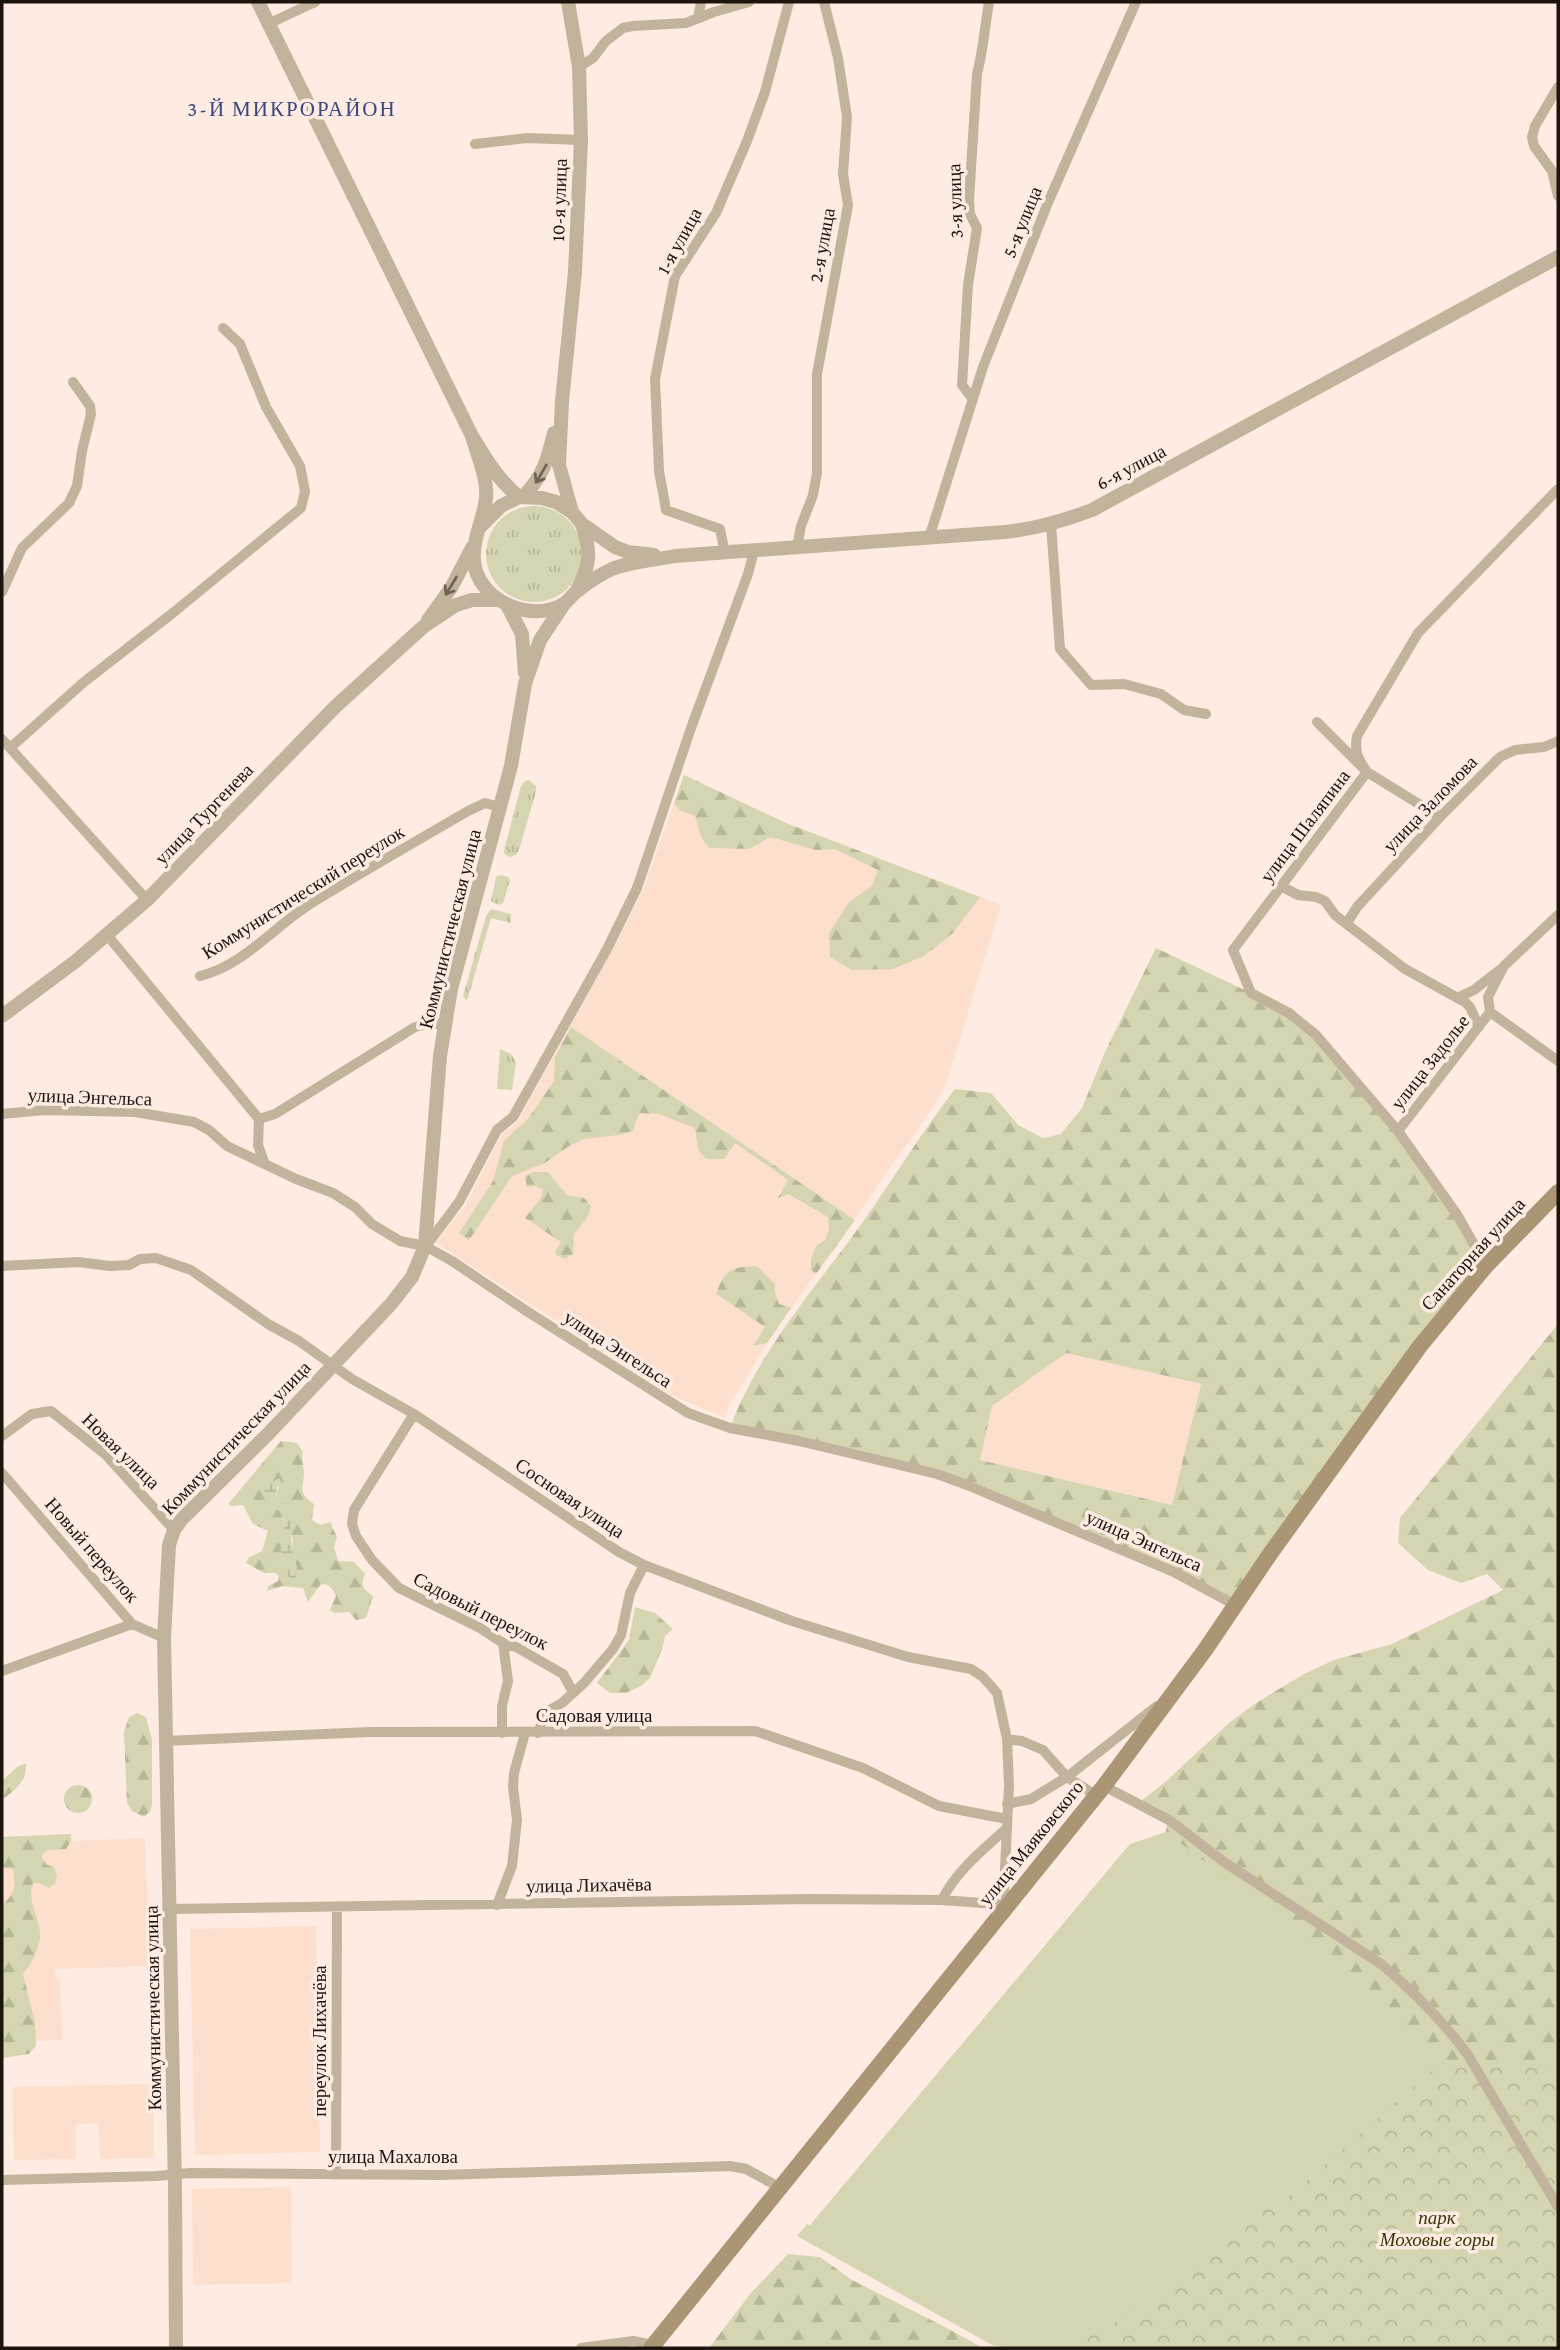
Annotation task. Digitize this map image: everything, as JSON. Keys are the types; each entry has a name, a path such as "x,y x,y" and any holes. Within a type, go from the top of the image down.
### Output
{"main road":[{"name":"Санаторная улица","path":"1420,1346 1486,1266 1558,1192"},
{"name":"улица Маяковского","path":"652,2347 1101,1791 1175,1691 1324,1476 1420,1346"}],"street":[{"path":"258,2 472,436 491,467 506,486 522,496 556,502 615,547 628,552 675,556"},
{"path":"268,24 315,2"},
{"name":"10-я улица","path":"568,2 579,67 581,140 575,272 562,401 559,465 572,512"},
{"path":"698,18 701,2"},
{"path":"579,67 593,58 606,41 623,28 686,23 750,2"},
{"name":"1-я улица","path":"726,553 720,529 666,510 659,471 655,379 676,276 716,213 747,141 765,92 789,2"},
{"name":"2-я улица","path":"797,547 817,473 817,374 848,205 843,174 847,117 838,58 824,2"},
{"name":"3-я улица","path":"972,398 962,385 968,285 977,228 970,214 969,200 977,74 989,2"},
{"name":"5-я улица","path":"929,538 972,398 1047,205 1136,2"},
{"path":"1558,87 1535,126 1532,137 1534,146 1552,171 1558,196"},
{"path":"475,144 527,138 581,140"},
{"name":"6-я улица","path":"675,556 1004,533 1051,524 1092,510 1558,257"},
{"path":"10,748 84,682 301,508 305,491 300,466 266,407 240,344 223,328"},
{"path":"2,592 22,548 69,503 77,486 91,414 90,406 73,382"},
{"name":"10-я улица","path":"522,496 538,481 546,466 562,401"},
{"path":"472,436 486,495 481,526 475,542 474,562 486,589 503,603 527,611 564,604 576,591 587,571 589,547 582,524"},
{"name":"улица Шаляпина","path":"1398,1131 1316,1035 1289,1013 1251,993 1233,950 1367,772 1354,747 1357,736 1418,633 1557,491"},
{"path":"481,526 500,506 522,496"},
{"path":"1051,524 1060,649 1091,685 1124,684 1161,694 1184,710 1206,714"},
{"name":"улица Тургенева","path":"423,627 452,588 475,542"},
{"path":"425,1246 459,1202 497,1130 513,1116 606,951 637,888 754,551"},
{"path":"576,591 611,569 675,556"},
{"name":"улица Тургенева","path":"2,1016 108,936 147,900 363,679 423,627 456,605 472,600 503,603"},
{"name":"Коммунистическая улица","path":"503,603 522,634 525,684"},
{"name":"Коммунистическая улица","path":"176,2348 164,1638 167,1563 174,1530 194,1506 251,1451 391,1304 412,1277 425,1246 444,1024 451,989 511,766 525,684 540,640 564,604"},
{"path":"1317,722 1367,772 1440,817"},
{"path":"2,738 147,900"},
{"name":"улица Заломова","path":"1347,923 1357,907 1440,817 1506,752 1544,747 1558,741"},
{"name":"Коммунистический переулок","path":"200,976 214,973 238,959 305,908 468,811 485,803 499,807"},
{"path":"1281,886 1298,895 1325,901 1335,915 1405,969 1470,1007 1479,1027"},
{"name":"улица Задолье","path":"1398,1131 1490,1013 1488,997 1504,966 1558,915"},
{"path":"108,936 259,1119 258,1145 264,1162"},
{"path":"1457,998 1474,990 1504,966"},
{"path":"1490,1013 1558,1061"},
{"path":"259,1119 275,1114 415,1027 444,1024"},
{"name":"улица Энгельса","path":"2,1114 44,1110 135,1112 194,1122 209,1130 227,1146 332,1193 355,1207 372,1224 400,1241 425,1246 688,1413 730,1428 799,1441 937,1474 1174,1572 1235,1605"},
{"path":"1398,1131 1458,1216 1486,1266"},
{"name":"Сосновая улица","path":"2,1266 78,1262 110,1266 129,1265 140,1259 156,1258 172,1262 191,1270 268,1324 414,1414 619,1552 644,1565 792,1621 908,1657 971,1669 983,1677 997,1693 1007,1739 1009,1785 1004,1890 1008,1905"},
{"name":"Новая улица","path":"2,1436 32,1414 51,1411 104,1454 174,1530"},
{"name":"Садовый переулок","path":"414,1414 354,1510 352,1524 356,1536 372,1560 399,1588 480,1628 563,1674 573,1692"},
{"name":"Новый переулок","path":"2,1473 132,1624 164,1638"},
{"path":"538,1733 546,1712 573,1692 613,1649 621,1635 630,1593 644,1565"},
{"path":"2,1671 132,1624"},
{"path":"502,1733 502,1706 508,1681 502,1654 503,1643"},
{"path":"1007,1804 1031,1799 1068,1777 1175,1691"},
{"name":"Садовая улица","path":"165,1741 370,1732 755,1731 863,1768 939,1806 1007,1823"},
{"path":"497,1905 512,1866 517,1819 514,1773 525,1733"},
{"path":"1007,1739 1022,1741 1044,1750 1068,1777 1169,1821 1224,1862 1381,1964 1452,2034 1468,2055 1558,2207"},
{"path":"942,1900 947,1889 1007,1823"},
{"name":"улица Лихачёва","path":"170,1909 810,1899 942,1900 1008,1905"},
{"name":"переулок Лихачёва","path":"336,2175 337,1906"},
{"name":"улица Махалова","path":"2,2180 280,2172 441,2175 730,2166 746,2169 779,2187"},
{"path":"581,2348 633,2341 652,2347"}],"shaded area":[{"path":"684,775 786,823 1001,905 946,1084 931,1110 767,1343 729,1406 725,1418 671,1395 436,1243 465,1206 502,1134 518,1121 611,953 643,890"},
{"path":"1066,1353 1201,1384 1172,1505 980,1460 992,1406"},
{"path":"71,1834 72,1841 145,1838 149,1966 55,1969 56,1979 60,1979 62,2040 2,2042 2,1837"},
{"path":"316,1926 320,2152 195,2155 190,1929"},
{"path":"153,2084 154,2158 100,2159 98,2123 76,2124 76,2159 14,2160 13,2087"},
{"path":"291,2187 292,2283 193,2285 192,2189"}],"green space":[{"path":"534,506 552,510 568,520 578,536 582,554 578,572 568,588 552,598 534,602 516,598 500,588 490,572 486,554 490,536 500,520 516,510"},
{"path":"684,775 786,823 980,897 953,933 924,956 893,969 852,970 830,957 829,933 849,902 872,886 878,870 835,849 816,850 770,837 749,849 709,848 701,837 695,816 681,811 674,804"},
{"path":"529,780 536,786 536,792 519,850 516,855 509,857 504,853 505,846 521,786"},
{"path":"500,875 510,880 503,903 499,905 491,901 496,877"},
{"path":"491,909 511,914 511,923 491,918 467,1001 463,996 486,916"},
{"path":"1156,948 1274,1004 1316,1035 1398,1131 1486,1266 1235,1605 967,1485 730,1428 741,1401 771,1348 955,1089 991,1093 1018,1125 1043,1138 1061,1134 1082,1108 1105,1052","holes":["1066,1353 1201,1384 1172,1505 980,1460 992,1406"]},
{"path":"571,1027 855,1220 816,1274 811,1270 811,1259 816,1246 825,1240 829,1229 828,1217 788,1194 778,1198 788,1180 735,1143 724,1159 706,1159 698,1150 695,1128 659,1114 639,1113 633,1131 584,1139 545,1163 512,1176 469,1240 459,1233 493,1181 504,1141 528,1119 554,1081 555,1057"},
{"path":"500,1049 511,1054 516,1062 512,1090 497,1089"},
{"path":"533,1172 548,1172 567,1195 584,1198 591,1206 587,1218 574,1234 573,1254 565,1259 556,1255 555,1251 561,1242 525,1218 541,1198 543,1190 536,1186 527,1187 525,1176"},
{"path":"757,1266 775,1284 779,1304 791,1308 767,1343 753,1346 765,1327 716,1294 730,1271"},
{"path":"1558,1324 1558,2348 1069,2348 1168,1820 1137,1804 1229,1723 1304,1674 1334,1660 1392,1644 1503,1590 1487,1574 1461,1583 1428,1570 1398,1543 1400,1518"},
{"path":"281,1441 297,1443 303,1452 303,1491 314,1504 312,1520 320,1525 330,1522 337,1537 334,1547 338,1561 354,1562 365,1574 363,1587 373,1596 366,1618 356,1620 349,1612 334,1613 330,1610 336,1596 327,1585 321,1584 308,1602 303,1588 282,1586 267,1591 268,1586 278,1581 279,1576 275,1573 264,1573 246,1563 248,1558 262,1551 268,1531 253,1524 243,1505 228,1504","holes":["280,1479 276,1498 293,1510 288,1525 297,1568 281,1549 285,1534 284,1524 279,1510 273,1508 271,1498"]},
{"path":"280,1478 276,1498 293,1510 291,1536 298,1578 293,1579 283,1574 281,1553 284,1521 279,1510 273,1509 271,1498 262,1492 261,1487"},
{"path":"635,1607 655,1613 673,1629 665,1636 650,1678 626,1693 610,1693 597,1683 629,1640"},
{"path":"137,1713 146,1717 152,1740 152,1802 151,1810 144,1817 132,1811 127,1803 124,1732 129,1717"},
{"path":"26,1763 22,1780 2,1800 2,1781 17,1767"},
{"path":"78,1785 88,1789 92,1799 88,1809 78,1813 68,1809 64,1799 68,1789"},
{"path":"1166,1832 1344,1968 1440,2064 1278,2205 1270,2202 1146,2316 1139,2308 1069,2348 1011,2348 992,2345 797,2236 807,2224 810,2225 1130,1844"},
{"path":"71,1834 71,1841 66,1849 47,1850 41,1856 47,1865 54,1867 57,1876 55,1884 49,1888 33,1883 31,1890 40,1938 30,1965 23,1974 35,2023 36,2046 29,2054 2,2058 2,1905 13,1892 14,1885 13,1869 2,1868 2,1837"},
{"name":"парк Моховые горы","path":"1518,2059 1558,2069 1558,2348 1069,2348 1139,2308 1146,2315 1270,2202 1279,2205 1440,2064"},
{"path":"788,2254 820,2257 852,2280 983,2348 709,2348 751,2293"}],"district":[{"name":"3-Й МИКРОРАЙОН","path":"292,109"}]}
